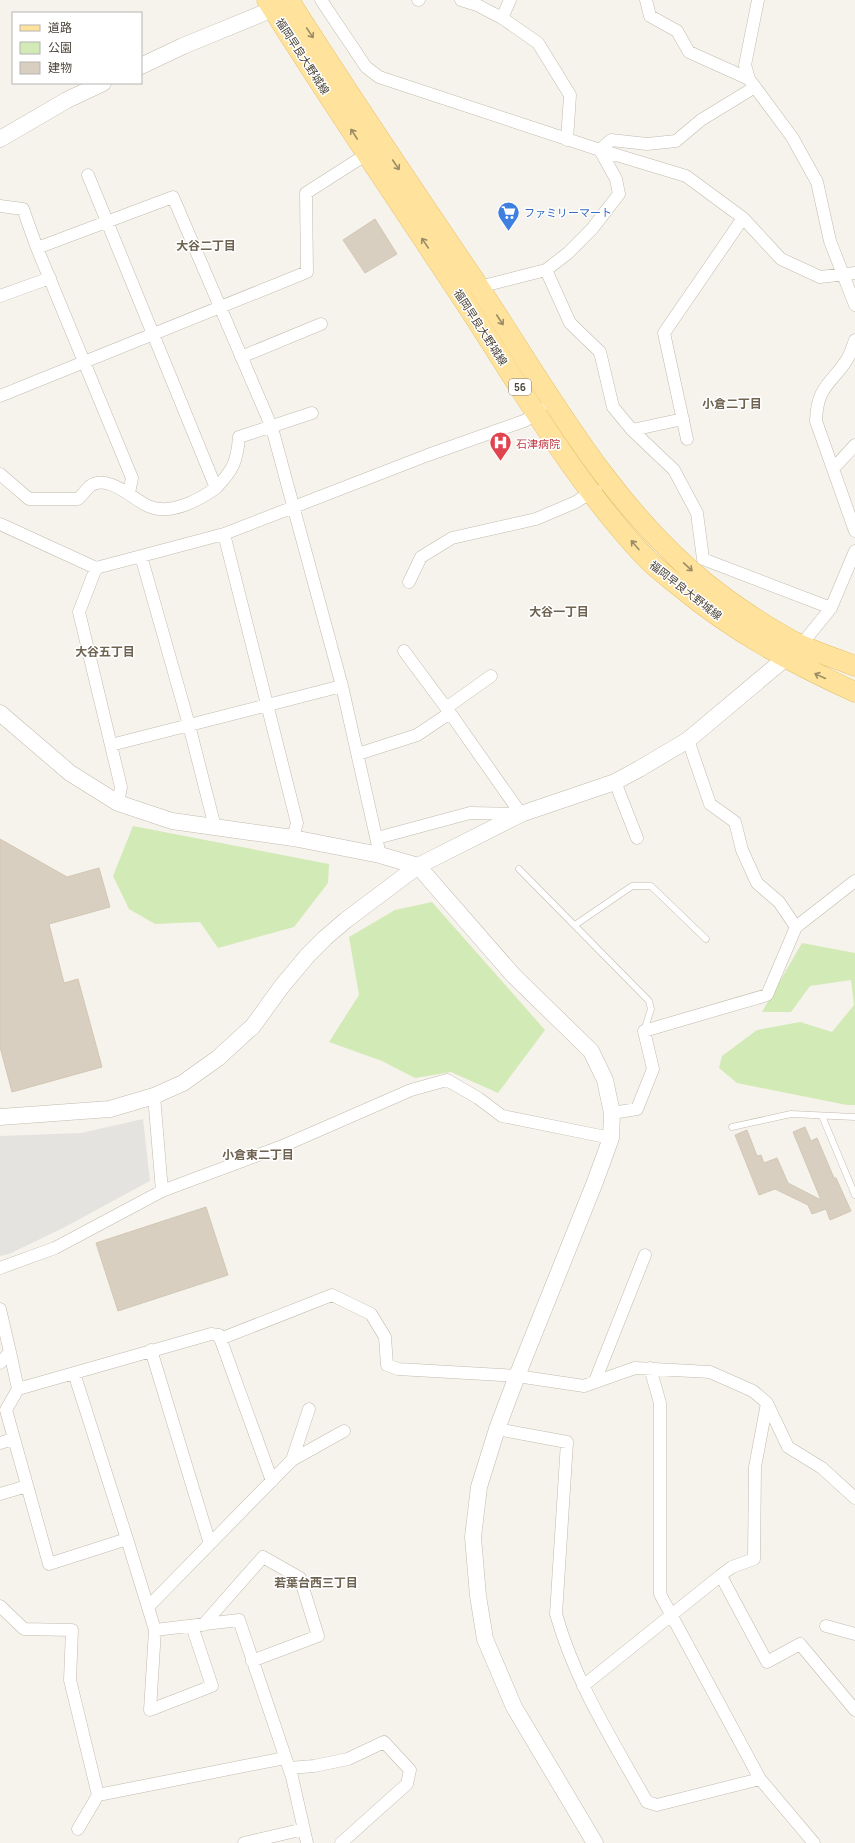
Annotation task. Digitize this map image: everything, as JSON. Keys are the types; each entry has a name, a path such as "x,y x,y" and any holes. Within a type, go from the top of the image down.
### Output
{"main road":[{"name":"福岡早良大野城線","path":"280,3 367,154 537,414 590,492 649,562 694,599 755,642 786,659 855,692"},
{"name":"福岡早良大野城線","path":"280,3 384,148 479,287 584,449 620,496 667,548 707,584 764,623 801,645 855,666"}],"street":[{"path":"321,0 366,67 379,77 567,140 686,176 743,218 780,259 820,277 850,274"},
{"path":"461,0 477,5 502,18 538,43 570,95 567,140"},
{"path":"502,18 510,0"},
{"path":"646,0 650,16 677,31 689,52 752,82"},
{"path":"758,0 745,65 752,82 792,137 816,182 830,241 850,274 855,305"},
{"path":"142,66 280,3"},
{"path":"600,150 612,140 647,144 676,142 701,120 752,82"},
{"path":"0,139 66,100 101,84"},
{"path":"444,270 462,283 479,287 546,270 568,253 592,229 619,194 616,179 600,150"},
{"path":"0,396 307,272 306,193 367,154"},
{"path":"88,175 216,488"},
{"path":"37,248 106,220 173,197 272,428 342,686 380,855"},
{"path":"0,206 23,210 37,248 132,478 129,493"},
{"path":"686,439 664,333 743,218"},
{"path":"546,270 570,323 600,352 613,407 632,430 674,470 697,513 703,559 831,608"},
{"path":"0,296 50,278"},
{"path":"479,287 475,302 495,349"},
{"path":"241,357 322,324"},
{"path":"855,340 848,358 825,387 817,405 816,421 855,531"},
{"path":"531,367 542,396 542,406 537,414"},
{"path":"0,524 96,568 224,534 524,421 537,414 549,412 564,418"},
{"path":"0,474 29,499 78,499 92,485 105,484 120,488 149,507 172,509 205,496 216,488 231,472 238,452 240,437 272,428 312,413"},
{"path":"632,430 682,419"},
{"path":"833,469 855,445"},
{"path":"584,449 595,481 590,492"},
{"path":"409,582 421,557 452,538 536,519 576,502 590,492 603,490 620,496"},
{"path":"224,534 297,824 293,838"},
{"path":"0,1117 110,1109 154,1096 183,1083 218,1058 253,1026 282,986 308,955 346,920 418,866 521,814 615,782 688,740 801,645 831,608 855,551"},
{"path":"142,556 189,725 215,828"},
{"path":"96,568 79,612 121,787 118,803"},
{"path":"404,651 448,710 521,814"},
{"path":"358,754 417,735 491,676"},
{"path":"111,745 342,686"},
{"path":"0,713 70,773 118,803 172,821 293,838 380,855 418,866 513,975 591,1051 605,1080 612,1114 610,1138 595,1182 516,1376 497,1429 479,1487 473,1537 478,1596 485,1639 514,1707 595,1843"},
{"path":"688,740 710,804 735,822 742,850 757,883 779,902 796,927"},
{"path":"615,782 637,838"},
{"path":"377,838 470,813 521,814"},
{"path":"612,1114 637,1109 653,1069 644,1031 767,994 796,927 855,881"},
{"path":"0,1268 55,1248 162,1191 285,1145 411,1090 447,1080 478,1098 502,1116 610,1138"},
{"path":"154,1096 162,1191"},
{"path":"595,1381 645,1255"},
{"path":"220,1339 332,1295 371,1314 385,1337 387,1365 398,1369 516,1376 584,1386 635,1368 710,1372 753,1391 768,1403 788,1447 822,1468 855,1498"},
{"path":"0,1309 18,1389 6,1410 49,1564 126,1539"},
{"path":"18,1389 151,1350 211,1334 219,1335 272,1481"},
{"path":"151,1350 210,1544"},
{"path":"0,1363 10,1352"},
{"path":"650,1368 660,1403 660,1594 760,1779 814,1843"},
{"path":"74,1373 155,1630 150,1710 212,1686 198,1625"},
{"path":"583,1686 732,1567 754,1559 755,1467 768,1403"},
{"path":"292,1460 309,1409"},
{"path":"497,1429 567,1442 556,1614 564,1642 583,1686 647,1802 657,1805 760,1779"},
{"path":"148,1607 292,1460 344,1431"},
{"path":"0,1443 14,1438"},
{"path":"0,1494 27,1486"},
{"path":"198,1625 263,1557 300,1578 318,1636 252,1661"},
{"path":"721,1576 767,1662 800,1644 855,1710"},
{"path":"0,1606 24,1629 72,1630 70,1680 98,1795 78,1829"},
{"path":"155,1630 239,1620 287,1763 307,1843"},
{"path":"826,1626 855,1634"},
{"path":"98,1795 287,1763 314,1766 348,1759 384,1742 410,1770 407,1784 341,1843"},
{"path":"244,1843 304,1830"}],"lane":[{"path":"519,869 649,1001 652,1009 644,1031"},
{"path":"575,925 632,886 651,886 706,939"},
{"path":"732,1127 791,1114 855,1117"},
{"path":"822,1116 855,1195"}],"green space":[{"path":"133,826 329,864 328,883 294,927 218,948 200,922 155,924 129,909 113,876"},
{"path":"432,902 545,1030 498,1093 451,1072 415,1078 382,1061 329,1042 359,995 349,937 395,910"},
{"path":"802,943 855,953 855,1105 847,1105 737,1083 719,1068 722,1056 757,1030 800,1022 832,1032 854,1005 851,980 810,986 791,1012 762,1012"}],"shaded area":[{"path":"143,1119 150,1181 63,1228 9,1254 0,1256 0,1136 81,1133"}],"building":[{"path":"375,219 397,254 365,273 343,240"},
{"path":"0,839 67,877 99,868 110,907 49,924 64,983 78,979 102,1067 12,1092 0,1047"},
{"path":"805,1127 811,1141 817,1138 834,1178 836,1178 851,1211 830,1220 826,1209 812,1214 808,1205 775,1189 759,1195 735,1135 747,1130 757,1156 761,1155 764,1163 777,1158 788,1183 821,1200 793,1132"},
{"path":"206,1207 228,1275 118,1311 96,1243"}],"place":[{"name":"ファミリーマート","path":"508,232"},
{"name":"石津病院","path":"500,462"}],"district":[{"name":"大谷二丁目","path":"206,245"},
{"name":"小倉二丁目","path":"732,403"},
{"name":"大谷一丁目","path":"559,611"},
{"name":"大谷五丁目","path":"105,651"},
{"name":"小倉東二丁目","path":"258,1154"},
{"name":"若葉台西三丁目","path":"316,1582"}]}
